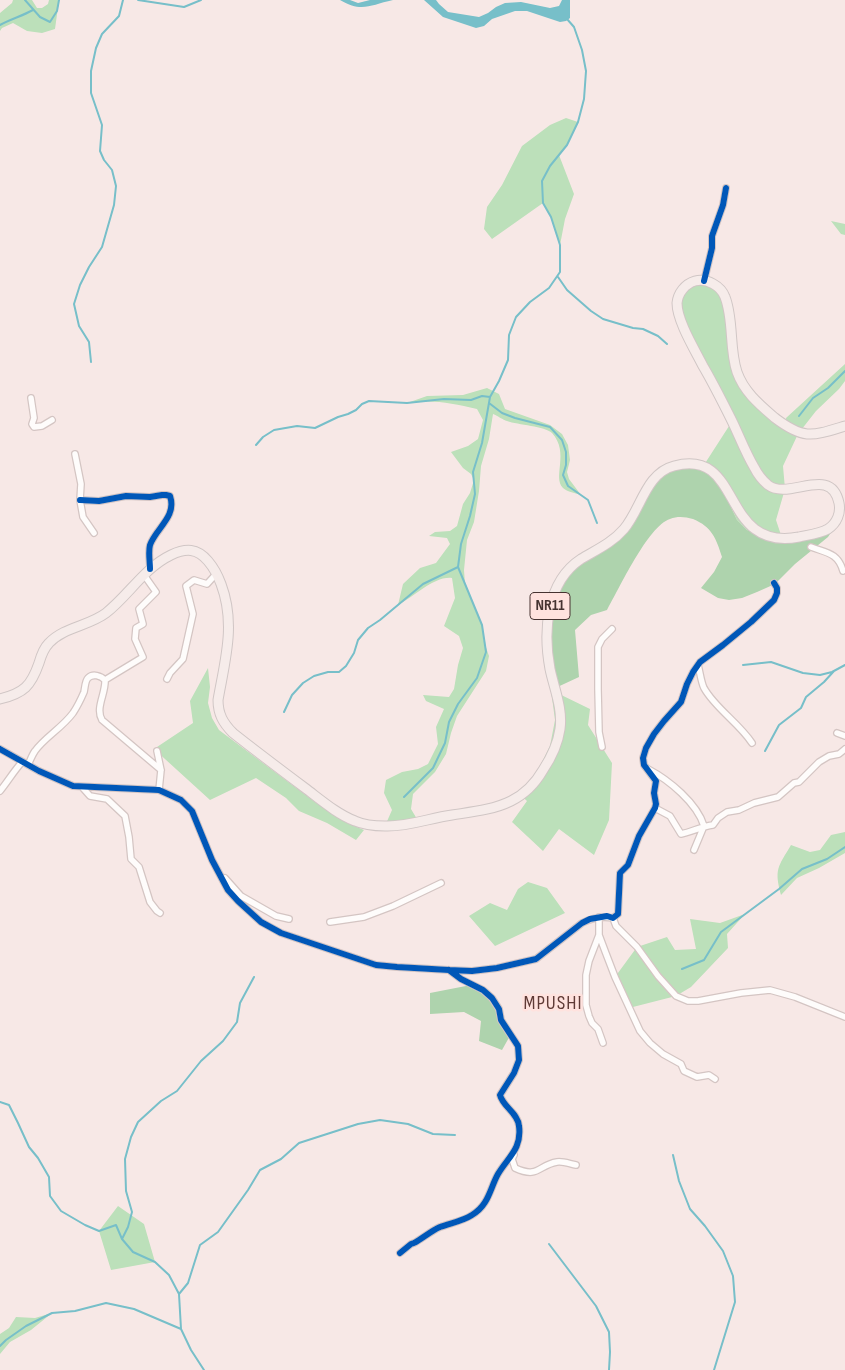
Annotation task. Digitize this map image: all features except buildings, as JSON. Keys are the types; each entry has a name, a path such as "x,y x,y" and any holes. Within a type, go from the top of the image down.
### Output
{"highway":[{"path":"704,281 715,285 724,294 737,370 746,389 758,403 790,429 798,433 817,434 845,426"},
{"name":"NR11","path":"0,699 21,691 28,686 34,677 40,658 50,641 60,634 104,614 147,572 171,556 189,550 203,555 211,564 224,594 228,611 229,636 218,700 220,715 233,733 333,809 363,824 392,826 497,806 508,803 523,795 535,782 546,765 560,730 549,657 548,616 553,594 563,576 574,564 609,543 627,526 649,486 659,474 666,469 678,465 696,464 707,468 715,473 725,485 736,506 750,526 768,536 787,538 820,532 832,526 838,516 839,502 830,487 820,483 778,490 765,482 754,467 690,341 678,312 677,302 682,291 692,282 704,281"}],"street":[{"path":"704,281 712,248 712,236 723,206 726,188"},
{"path":"31,398 34,418 32,424 34,427 42,426 52,420"},
{"path":"74,454 81,484 80,500 83,517 94,533"},
{"path":"80,500 100,501 126,496 166,494 170,496 172,504 170,514 150,544 147,572 156,592 138,609 143,624 136,628 135,640 143,657 105,680"},
{"path":"811,547 836,557 840,561 843,571"},
{"path":"167,679 183,659 193,614 186,586 194,580 206,584 216,573"},
{"path":"613,918 618,914 620,872 628,865 639,836 656,804 654,793 656,781 646,768 643,758 646,748 664,721 681,702 687,684 698,665 751,622 774,600 777,588 774,583"},
{"path":"602,747 598,688 598,647 602,639 612,629"},
{"path":"698,665 703,687 752,743"},
{"path":"0,791 16,768 25,764 44,741 65,723 73,713 83,694 88,678 96,676 102,677 105,680"},
{"path":"105,680 99,715 107,725 161,770"},
{"path":"837,733 845,736"},
{"path":"0,748 54,779 74,786 159,790 181,800 192,812 212,860 228,890 261,922 281,933 376,964 472,971 497,968 536,959 582,923 599,917 607,916 613,918"},
{"path":"654,808 670,816 682,834 691,832 704,826 713,825 718,818 727,812 778,797 794,783 799,782 819,762 829,756 839,754 845,749"},
{"path":"157,751 161,770 159,790"},
{"path":"646,768 666,780 686,798 699,814 704,826 694,850"},
{"path":"82,787 90,796 107,799 125,816 130,837 131,859 139,867 150,902 160,913"},
{"path":"220,873 241,896 276,916 289,919"},
{"path":"330,922 364,917 441,883"},
{"path":"599,917 600,935 615,977 640,1031 662,1054 681,1064 684,1071 697,1077 709,1075 715,1079"},
{"path":"613,918 616,926 637,947 658,976 676,996 688,1001 698,1001 741,992 770,990 795,997 845,1017"},
{"path":"600,935 592,953 586,975 586,1005 592,1023 598,1029 603,1043"},
{"path":"449,970 461,979 483,990 492,998 499,1009 501,1020 518,1046 519,1060 514,1073 500,1094 502,1101 515,1115 519,1125 519,1140 512,1159 515,1168 530,1173 557,1162 576,1165"},
{"path":"400,1253 410,1244 414,1244 434,1230 477,1212 488,1198 498,1174 514,1153"}],"green space":[{"path":"13,0 32,0 37,8 42,8 48,4 49,0 59,0 55,29 42,33 27,31 13,23 2,28 0,31 0,13"},
{"path":"566,118 578,122 567,145 559,155 574,194 565,219 560,245 551,217 543,203 492,239 484,229 487,207 502,185 522,146 550,125"},
{"path":"831,221 845,224 845,235 841,234"},
{"path":"700,278 723,295 734,372 787,429 786,418 845,364 845,381 816,411 798,434 783,466 785,489 776,520 783,541 761,536 747,530 737,520 729,503 702,468 731,423 689,343 677,294"},
{"path":"487,388 499,394 505,409 550,425 562,434 568,445 570,460 567,472 569,479 581,495 563,488 560,483 560,448 552,433 544,429 507,421 493,414 489,439 481,466 474,522 467,540 464,570 465,584 482,625 484,642 489,656 486,671 457,716 446,754 435,772 413,794 411,809 417,819 385,826 392,810 384,793 386,780 402,772 418,769 428,764 438,744 436,727 444,709 426,701 423,695 449,697 454,689 463,648 459,636 444,626 455,598 452,578 438,580 398,605 403,584 420,568 436,563 450,544 447,538 429,536 435,532 450,531 457,526 463,504 470,493 474,480 451,452 468,446 478,439 483,420 477,409 450,403 407,403 427,396 463,395"},
{"path":"671,465 702,468 721,483 737,520 747,530 761,536 832,531 828,537 795,564 775,584 742,598 729,600 718,598 701,588 714,572 722,557 718,544 709,530 693,519 682,517 670,519 661,524 644,545 607,610 591,615 575,630 579,677 551,690 547,663 557,578 609,540"},
{"path":"208,668 210,687 208,703 212,718 219,730 315,802 347,823 364,830 356,840 327,823 299,811 286,798 256,778 210,800 154,749 193,723 190,701"},
{"path":"551,690 590,709 588,725 612,763 609,820 594,855 559,829 543,851 512,822 527,801 518,793 536,774 550,746 555,720"},
{"path":"845,832 845,853 797,878 781,895 778,879 779,869 791,845 810,852 820,850 831,835"},
{"path":"528,882 547,888 565,913 495,946 469,916 490,903 507,910 518,889"},
{"path":"745,914 727,934 728,948 691,987 676,996 629,1008 615,977 637,947 667,937 675,950 696,949 690,919 720,923"},
{"path":"471,985 492,998 501,1020 511,1034 502,1050 479,1041 481,1021 464,1012 430,1014 430,993"},
{"path":"118,1206 144,1224 155,1262 111,1270 99,1231"},
{"path":"52,1313 31,1330 10,1342 0,1354 0,1334 9,1328 16,1317 35,1318"}],"water":[{"path":"340,0 350,0 358,3 370,0 393,0 372,6 360,7"},
{"path":"424,0 436,0 448,12 479,17 505,3 521,2 550,8 559,6 562,0 570,0 570,18 560,22 527,11 515,11 492,19 484,26 476,28 443,17"}],"waterway":[{"path":"25,0 40,17 50,22 57,11 59,0"},
{"path":"91,362 89,342 79,326 74,304 80,285 102,247 114,205 116,186 112,170 100,151 102,125 91,93 91,71 96,48 102,34 119,16 123,0"},
{"path":"138,0 184,7 201,0"},
{"path":"0,25 33,10"},
{"path":"404,797 433,768 445,743 449,722 458,704 477,678 486,652 482,625 458,567 461,544 475,494 473,472 482,443 490,397 508,360 509,335 516,317 530,302 549,288 560,272 560,245 551,217 543,203 542,181 550,166 567,145 578,122 584,99 586,71 582,50 574,27 567,19"},
{"path":"558,277 567,290 603,319 643,329 658,336 667,344"},
{"path":"799,416 813,398 828,388 845,371"},
{"path":"256,445 263,437 274,430 297,426 315,428 348,414 369,401 407,403 444,399 471,400 482,396 490,397"},
{"path":"489,403 502,413 550,427 562,440 566,452 566,465 563,475 568,486 588,500 597,523"},
{"path":"284,712 292,695 303,683 314,676 328,672 339,672 346,666 354,653 358,640 368,628 423,584 458,567"},
{"path":"743,665 771,662 803,673 820,675 832,672 845,665"},
{"path":"765,751 779,725 801,708 806,697 834,671"},
{"path":"682,969 704,960 721,932 779,889 802,869 827,859 845,847"},
{"path":"122,1239 132,1212 126,1191 125,1159 131,1137 138,1122 161,1101 177,1091 201,1061 223,1041 237,1022 240,1003 254,977"},
{"path":"0,1102 9,1105 29,1147 49,1177 50,1196 61,1211 99,1231 116,1225 122,1239 133,1252 155,1262 169,1275 179,1294 181,1329"},
{"path":"179,1294 188,1283 200,1245 218,1232 260,1170 281,1159 299,1143 358,1124 380,1120 408,1124 433,1134 455,1135"},
{"path":"673,1155 679,1181 690,1209 723,1251 733,1276 735,1302 714,1370"},
{"path":"549,1244 596,1306 609,1332 609,1370"},
{"path":"0,1346 26,1326 52,1313 75,1311 106,1303 134,1309 181,1329 191,1350 204,1370"}],"cycle path":[{"path":"704,281 712,248 712,236 723,205 726,188"},
{"path":"80,500 99,501 126,496 170,496 171,510 150,545 150,569"},
{"path":"0,749 39,771 73,786 159,790 181,800 192,811 212,860 228,890 261,922 281,933 376,965 472,971 497,968 536,959 582,923 590,919 607,916 613,918 618,914 620,873 628,865 639,836 656,804 654,793 656,781 644,765 643,758 646,748 654,734 681,702 687,684 700,662 751,622 774,600 777,593 774,583"},
{"path":"400,1253 411,1244 440,1227 465,1219 478,1211 486,1201 498,1174 518,1141 518,1121 500,1095 514,1073 519,1060 518,1046 501,1020 499,1009 492,998 483,990 461,979 449,970"}],"district":[{"name":"MPUSHI","path":"553,1004"}]}
